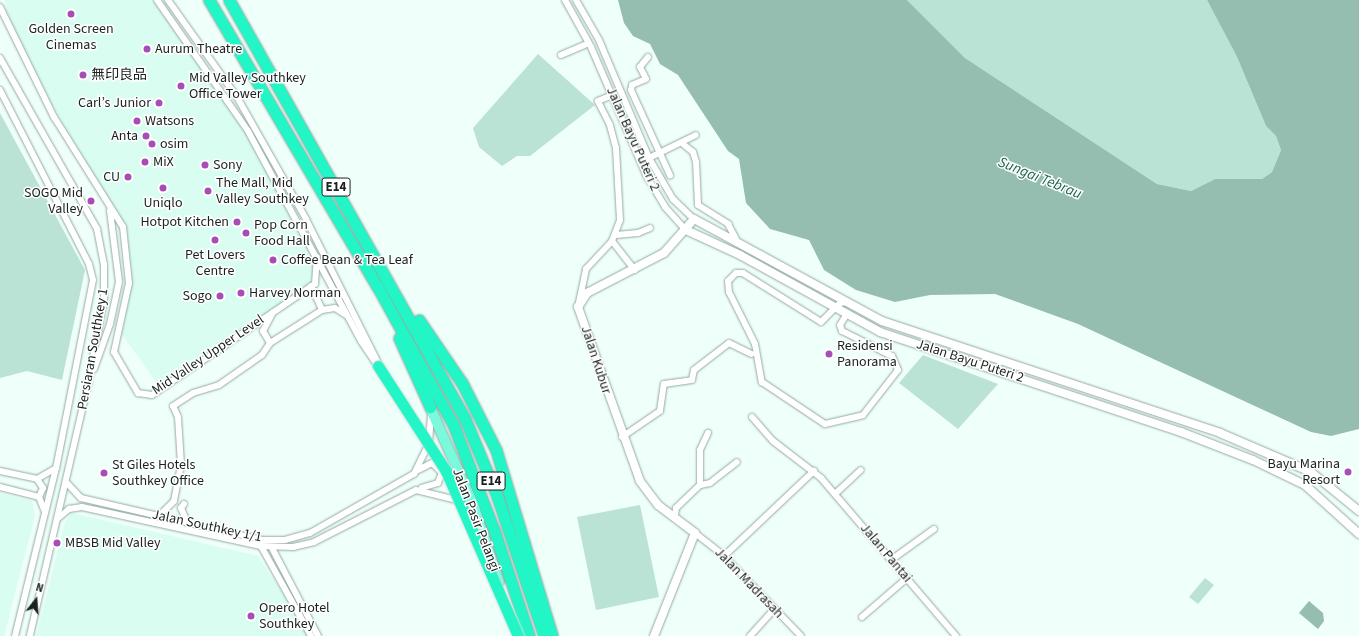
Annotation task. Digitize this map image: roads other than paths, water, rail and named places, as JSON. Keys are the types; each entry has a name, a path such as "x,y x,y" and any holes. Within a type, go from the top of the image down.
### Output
{"highway":[{"name":"E14","path":"229,0 287,98 420,335 479,449 544,636"},
{"path":"236,0 287,98"},
{"name":"E14","path":"210,2 411,346 466,456 529,636"},
{"path":"386,276 445,355 496,450 552,636"},
{"path":"377,286 430,407"},
{"path":"378,366 446,471 518,636"}],"main road":[{"name":"Jalan Pasir Pelangi","path":"430,407 473,504 515,636"}],"street":[{"path":"157,0 184,36 248,131 330,280 348,316 378,366"},
{"path":"167,0 184,36"},
{"path":"167,0 243,108 306,220 378,366"},
{"name":"Jalan Bayu Puteri 2","path":"565,0 589,43 646,175 665,207 686,230 740,255 880,332 1181,432 1253,460 1305,485 1359,534"},
{"name":"Jalan Bayu Puteri 2","path":"576,0 599,40 649,158 673,199 694,219 736,239 882,321 1185,420 1277,456 1311,472 1359,511"},
{"name":"Mid Valley Upper Level","path":"0,7 54,117 110,209 123,227 130,271 114,352 116,360 138,393 152,395 311,286"},
{"path":"561,55 589,43"},
{"path":"648,57 640,67 646,78 632,85 631,90 670,175"},
{"name":"Persiaran Southkey 1","path":"0,58 97,229 105,284 88,384 30,636"},
{"name":"Persiaran Southkey 1","path":"0,90 89,264 93,280 56,468 15,636"},
{"path":"578,307 586,269 616,235 621,206 617,156 610,125 598,101 612,95"},
{"path":"649,158 682,144 696,135"},
{"path":"682,144 693,152 696,162 698,205 728,224 736,239"},
{"path":"88,384 110,324 119,282 110,209"},
{"name":"Jalan Kubur","path":"694,219 664,254 587,293 578,307 622,437 647,494 695,533"},
{"path":"616,235 638,234 650,228"},
{"path":"612,241 635,270"},
{"path":"317,257 317,280 311,286 322,310 335,308 348,316"},
{"path":"846,302 835,308 821,322 743,273 736,273 728,281 729,292 755,344 762,382 825,424 863,415 898,370 892,356 842,331 840,325 847,314"},
{"name":"Mid Valley Upper Level","path":"274,310 263,331 270,342 322,310"},
{"path":"159,516 174,501 181,464 178,417 173,406 193,393 219,385 262,354 270,342"},
{"path":"622,437 660,411 664,384 692,380 694,370 729,343 752,354"},
{"path":"414,474 429,443 430,407"},
{"name":"Jalan Pantai","path":"752,417 773,442 814,471 956,636"},
{"path":"700,486 700,450 708,433"},
{"path":"675,516 676,508 700,486 710,483 737,462"},
{"name":"Jalan Southkey 1/1","path":"56,520 69,509 82,507 272,548 314,542 416,490 438,483 442,473 438,466 430,463 414,474 310,533 285,540 263,540 81,498 66,482"},
{"path":"0,471 38,479 56,468"},
{"path":"835,494 861,470"},
{"path":"724,556 814,471"},
{"path":"38,479 43,488 39,497 45,513"},
{"path":"0,487 39,497"},
{"path":"416,490 473,504"},
{"path":"184,504 182,511 187,522"},
{"path":"891,560 934,529"},
{"path":"654,636 695,533"},
{"name":"Jalan Madrasah","path":"695,533 724,556 801,636"},
{"path":"260,546 311,636"},
{"path":"272,548 318,636"},
{"path":"862,617 907,578"},
{"path":"22,609 36,612"},
{"path":"750,636 774,609"}],"water":[{"name":"Sungai Tebrau","path":"618,0 907,0 965,58 1157,184 1191,191 1215,179 1262,179 1272,172 1281,150 1276,136 1266,126 1237,57 1207,0 1359,0 1359,429 1331,436 1311,432 1078,324 995,294 930,295 895,302 856,290 824,270 809,240 770,229 746,203 739,159 728,151 678,75 660,64 650,44 633,36 624,23"},
{"path":"1309,601 1323,613 1324,621 1318,629 1299,613"}],"place":[{"name":"Golden Screen Cinemas","path":"71,14"},
{"name":"Aurum Theatre","path":"147,49"},
{"name":"無印良品","path":"83,75"},
{"name":"Mid Valley Southkey Office Tower","path":"181,86"},
{"name":"Carl’s Junior","path":"159,103"},
{"name":"Watsons","path":"137,121"},
{"name":"Anta","path":"146,136"},
{"name":"osim","path":"152,144"},
{"name":"MiX","path":"145,162"},
{"name":"Sony","path":"205,165"},
{"name":"CU","path":"128,177"},
{"name":"Uniqlo","path":"163,188"},
{"name":"The Mall, Mid Valley Southkey","path":"208,191"},
{"name":"SOGO Mid Valley","path":"91,201"},
{"name":"Hotpot Kitchen","path":"237,222"},
{"name":"Pop Corn Food Hall","path":"246,233"},
{"name":"Pet Lovers Centre","path":"215,240"},
{"name":"Coffee Bean & Tea Leaf","path":"273,260"},
{"name":"Harvey Norman","path":"241,293"},
{"name":"Sogo","path":"220,296"},
{"name":"Residensi Panorama","path":"829,354"},
{"name":"Bayu Marina Resort","path":"1348,472"},
{"name":"St Giles Hotels Southkey Office","path":"104,473"},
{"name":"MBSB Mid Valley","path":"57,543"},
{"name":"Opero Hotel Southkey","path":"251,616"}]}
